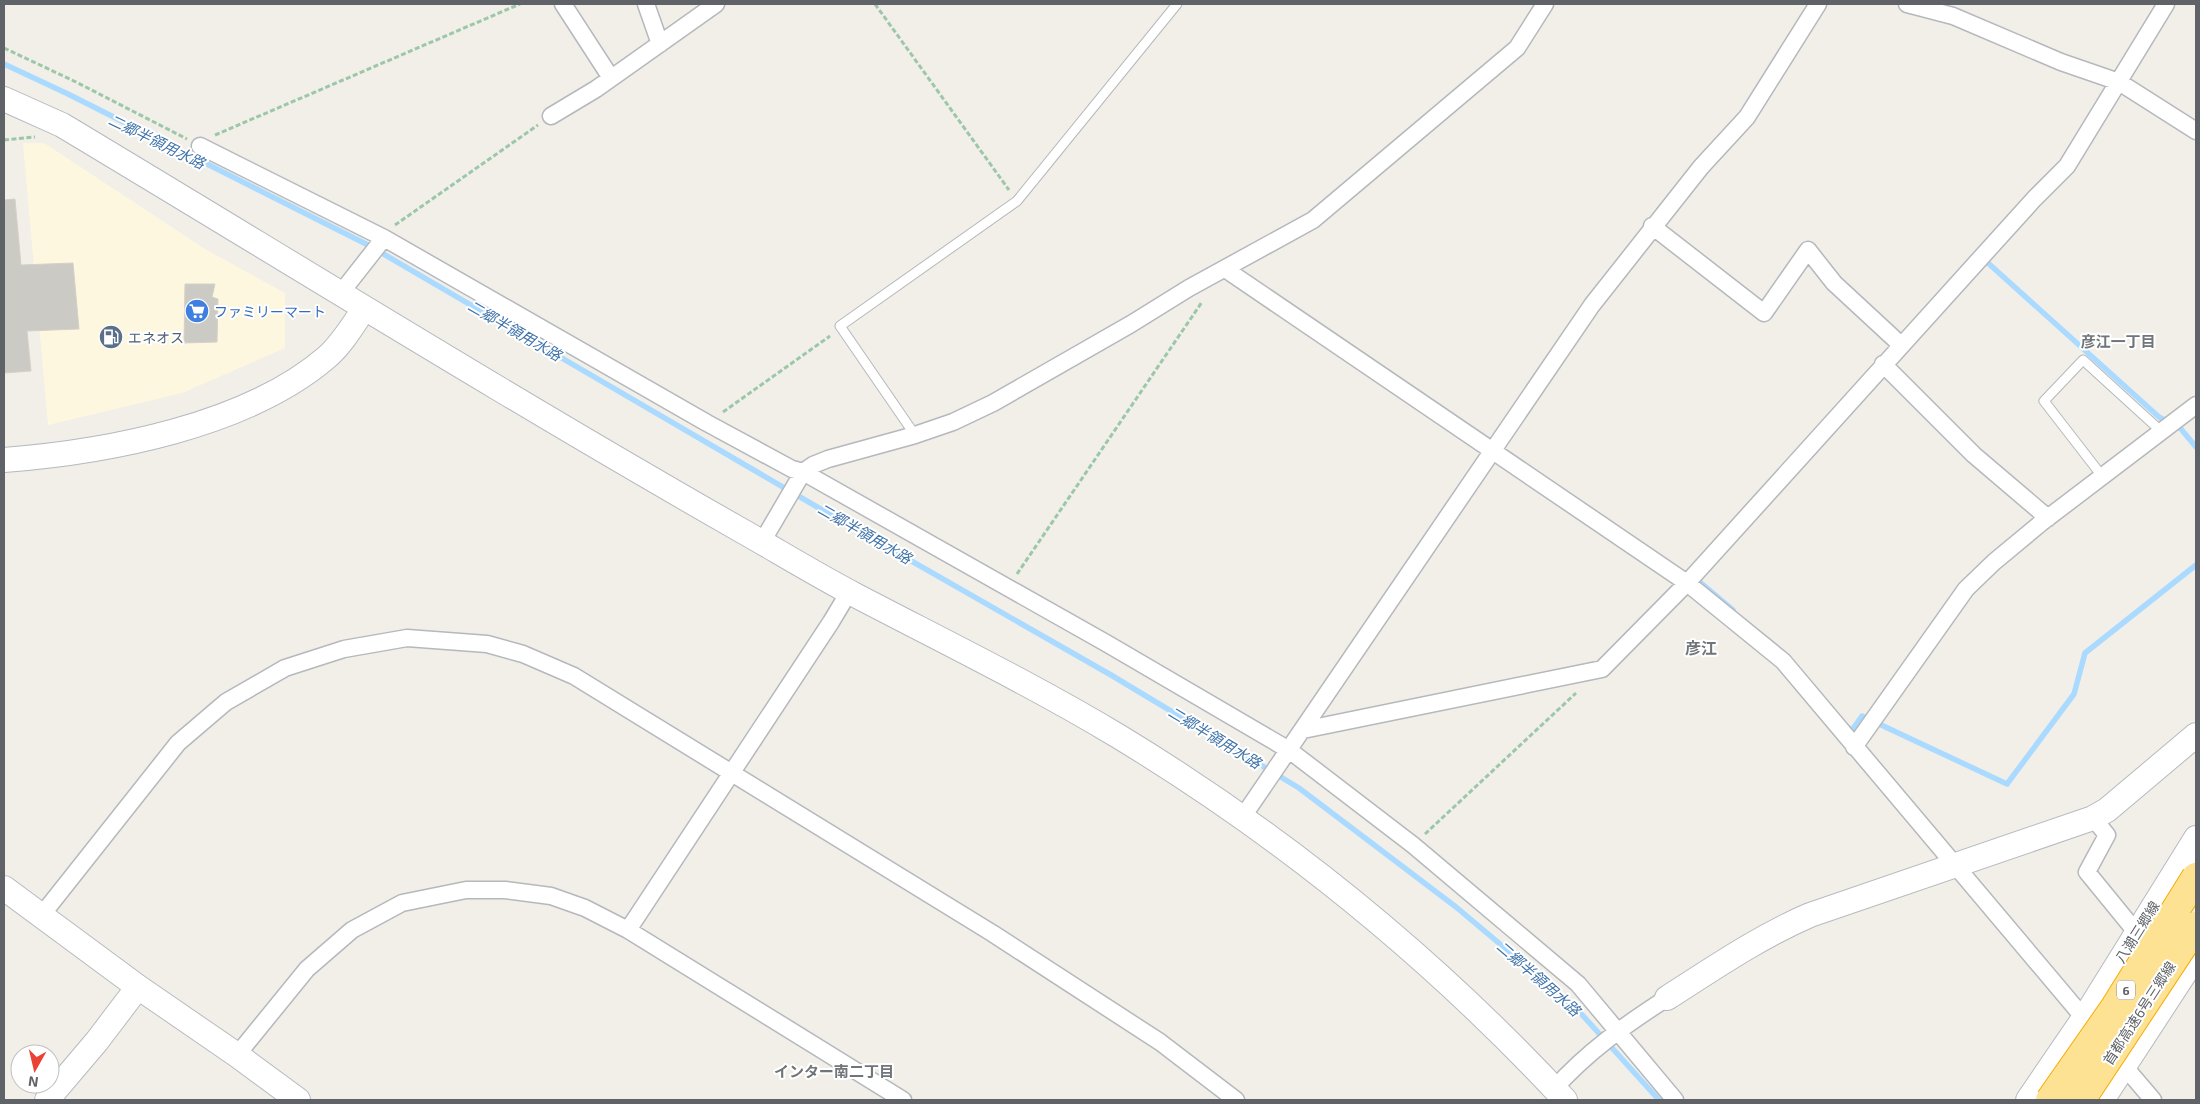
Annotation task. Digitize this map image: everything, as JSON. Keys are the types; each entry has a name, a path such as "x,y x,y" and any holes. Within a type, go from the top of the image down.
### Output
{"highway":[{"name":"首都高速6号三郷線","path":"2050,1100 2115,1008 2196,877"},
{"name":"首都高速6号三郷線","path":"2081,1100 2196,926"}],"street":[{"path":"563,4 611,78"},
{"path":"646,4 660,44"},
{"path":"551,116 611,78 716,4"},
{"path":"762,542 803,472 812,465 953,422 1017,391 1188,288 1313,220 1517,48 1545,4"},
{"path":"1242,818 1592,305 1652,226 1701,167 1747,117 1818,4"},
{"path":"1906,4 1953,16 2061,62 2119,82 2196,131"},
{"path":"1303,730 1602,668 1686,583 2034,199 2067,166 2166,4"},
{"path":"4,99 62,125 595,447 849,592 1117,736 1242,818 1355,902 1424,962 1554,1096 1576,1064 1616,1031 1751,943 1779,928 1810,915 2093,818 2107,810 2196,735"},
{"path":"200,146 384,238 707,423 792,469 803,472 1008,587 1289,750 1413,845 1578,984 1675,1100"},
{"path":"1652,226 1764,314 1808,250 1834,283 1902,345"},
{"path":"340,294 384,238"},
{"path":"1225,269 1686,583 1783,661 2153,1100"},
{"path":"4,460 80,452 143,440 201,423 242,406 280,390 323,361 344,337 364,309"},
{"path":"1884,364 1974,455 2048,518"},
{"path":"1854,747 1966,589 1994,562 2048,518 2196,405"},
{"path":"628,930 849,592"},
{"path":"41,916 178,743 226,702 285,668 344,648 407,638 487,644 523,654 574,676 992,933 1160,1042 1236,1100"},
{"path":"2093,818 2107,835 2086,872 2139,928 2151,919 2159,919 2196,942"},
{"name":"八潮三郷線","path":"2028,1100 2084,1018 2196,838"},
{"path":"4,888 138,987 238,1055 298,1100"},
{"path":"238,1055 307,969 352,930 402,903 466,890 505,890 551,896 585,908 628,930 903,1100"},
{"path":"2102,1100 2196,956"},
{"path":"47,1100 97,1041 138,987"}],"lane":[{"path":"914,435 840,326 1017,201 1177,4"},
{"path":"2102,476 2044,401 2083,360 2162,432"}],"path":[{"path":"4,48 76,82 200,146 207,138 520,4"},
{"path":"875,4 1017,201"},
{"path":"384,238 389,230 551,116"},
{"path":"4,140 38,137"},
{"path":"1008,587 1203,301"},
{"path":"707,423 841,328"},
{"path":"1413,845 1602,668"}],"shaded area":[{"name":"エネオス","path":"23,143 44,143 205,249 285,293 285,348 182,393 48,425"}],"building":[{"path":"15,199 21,265 73,263 79,329 27,331 31,371 4,373 4,200"},
{"path":"185,284 215,284 212,297 218,299 217,342 184,343"}],"waterway":[{"name":"二郷半領用水路","path":"4,64 68,94 368,245 824,511 1111,675 1299,788 1456,907 1576,1008 1659,1100"},
{"path":"1988,263 2159,417 2181,429 2196,447"},
{"path":"1847,727 1852,730 1862,716 2007,784 2074,694 2085,653 2196,565"},
{"path":"1701,583 1733,610"}],"place":[{"name":"ファミリーマート","path":"197,311"},
{"name":"エネオス","path":"111,337"}],"district":[{"name":"彦江一丁目","path":"2118,341"},
{"name":"彦江","path":"1701,647"},
{"name":"インター南二丁目","path":"834,1071"}]}
